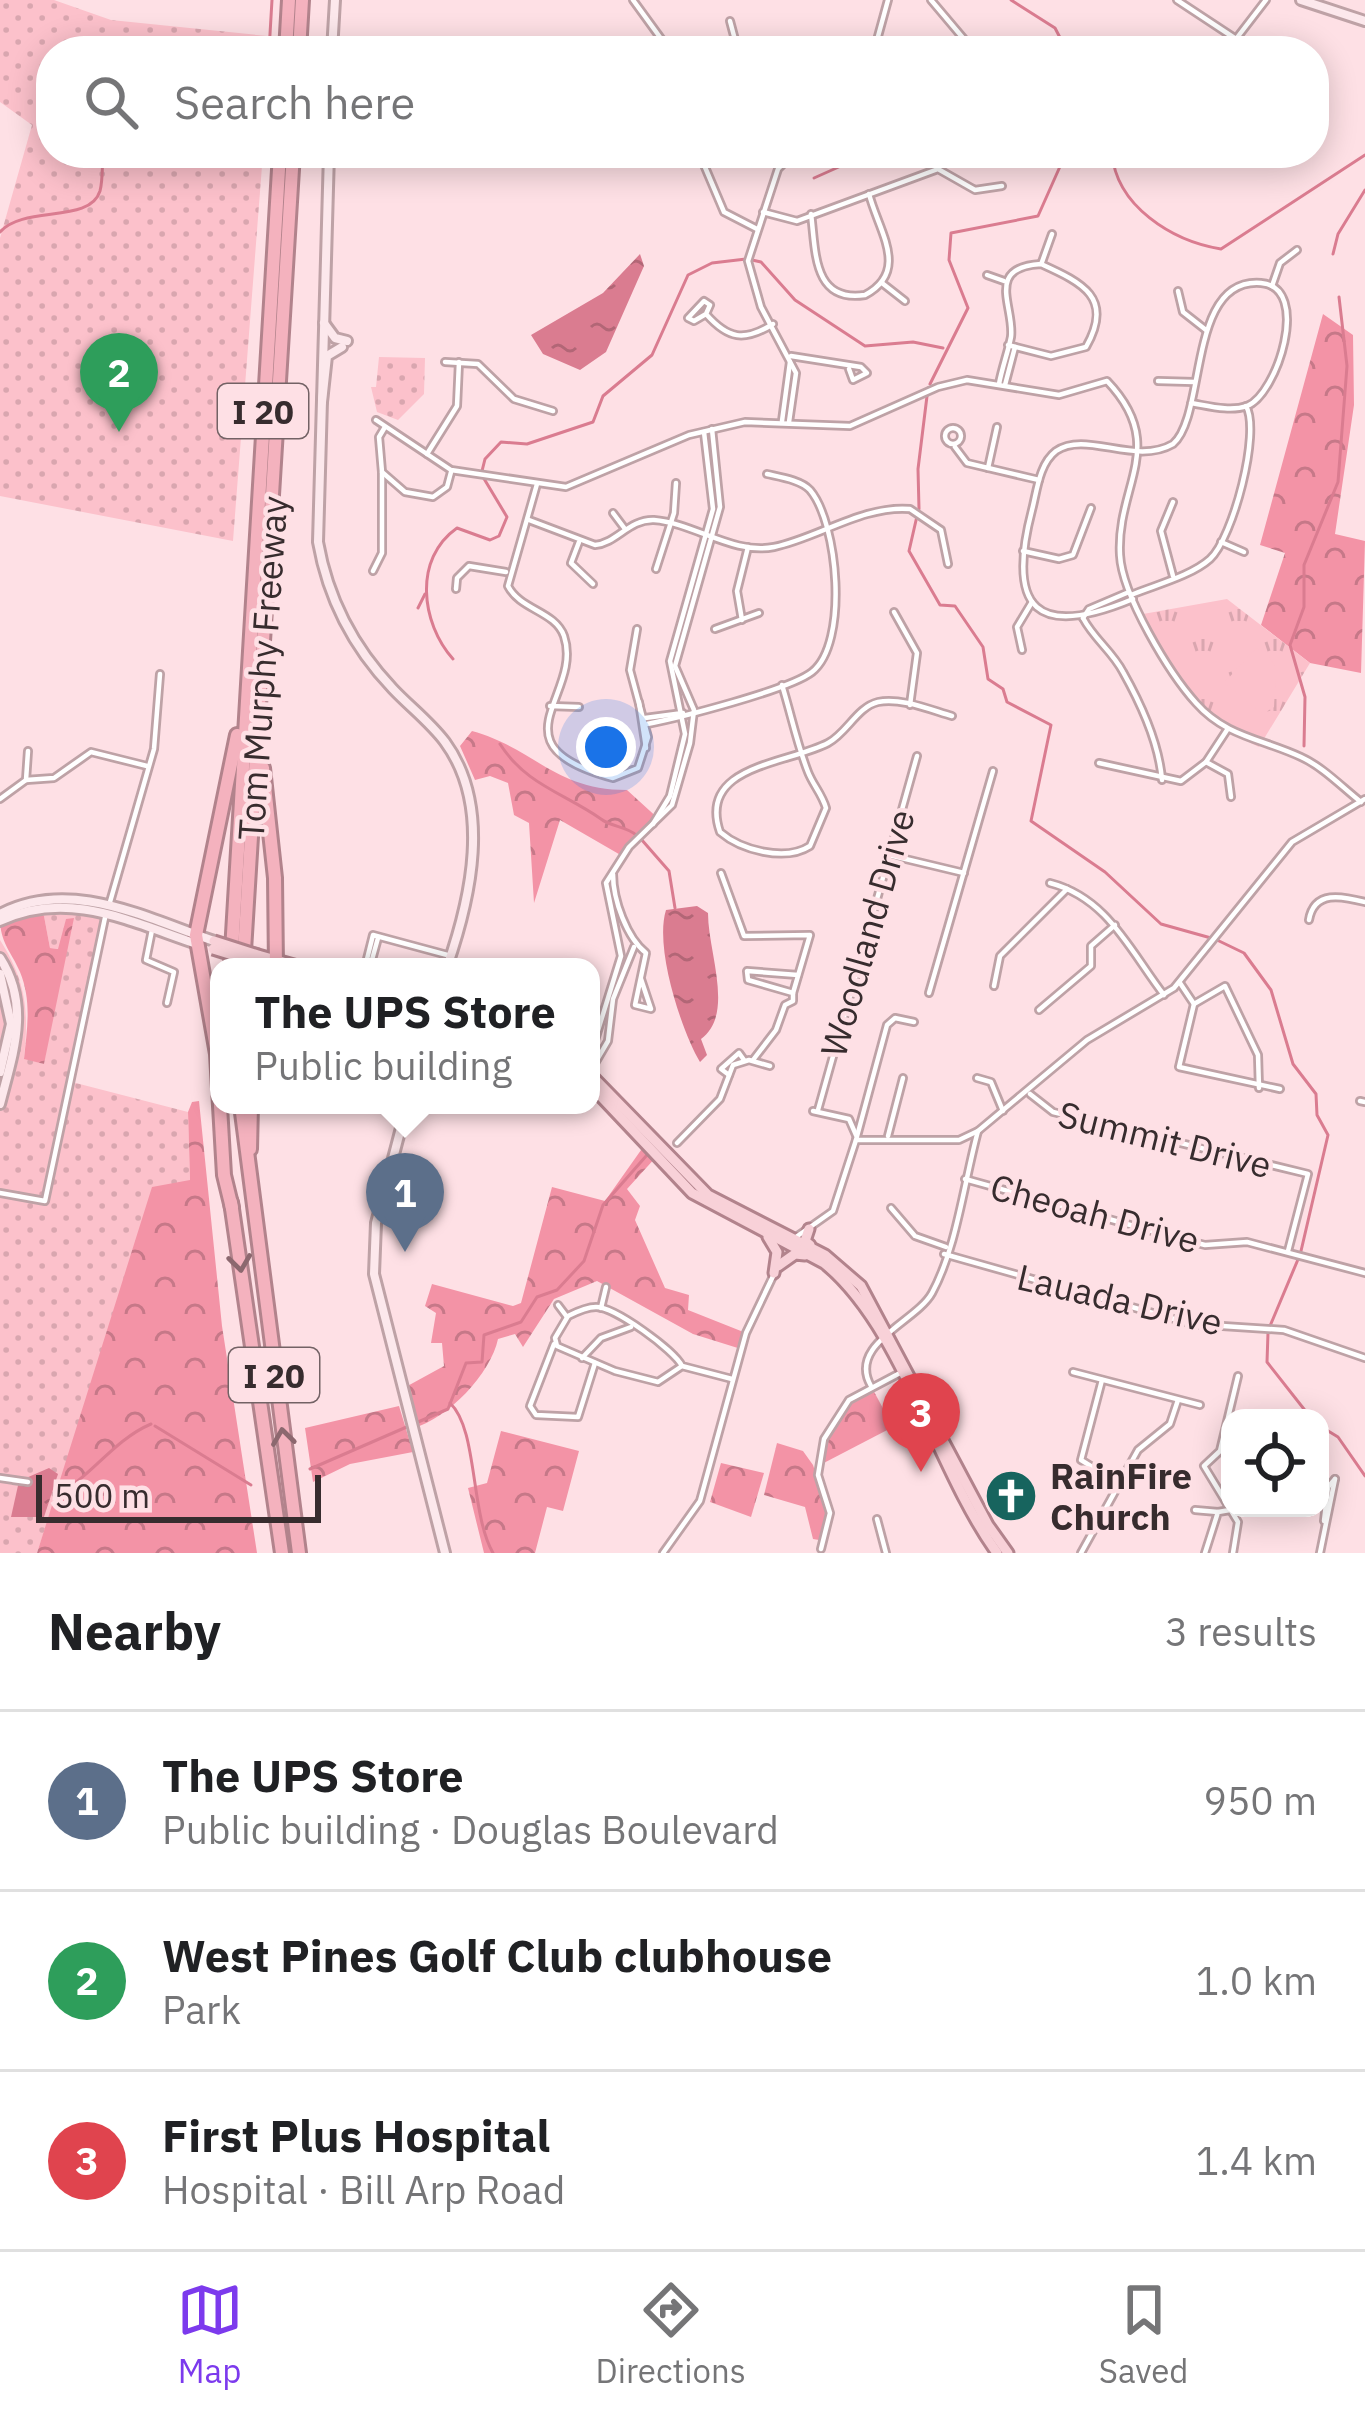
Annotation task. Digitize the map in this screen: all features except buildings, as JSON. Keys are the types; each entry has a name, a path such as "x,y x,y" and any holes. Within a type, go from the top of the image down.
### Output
{"highway":[{"path":"286,36 287,0"},
{"path":"300,36 303,0"},
{"name":"Tom Murphy Freeway","path":"232,958 279,168"},
{"name":"Tom Murphy Freeway","path":"253,958 267,592 292,168"},
{"path":"267,592 263,778 282,958"},
{"path":"210,1001 198,918 232,767 248,669"},
{"path":"181,930 198,918"},
{"path":"222,1114 232,1208"},
{"name":"I 20","path":"226,1114 232,1208 282,1553"},
{"name":"I 20","path":"242,1114 249,1198 299,1553"},
{"path":"249,1198 251,1114"}],"main road":[{"path":"333,36 335,0"},
{"path":"1301,0 1365,20"},
{"path":"328,168 316,524 330,591 362,652 446,743 468,790 473,847 451,956"},
{"path":"319,409 327,391 327,356 345,344 335,338 323,318"},
{"path":"0,917 44,906 108,909 181,930 204,945"},
{"path":"108,909 152,930 241,958"},
{"path":"0,958 16,996 19,1024 0,1104"},
{"path":"0,974 11,1024 0,1072"},
{"path":"600,1081 673,1150 708,1196 770,1233 776,1245 776,1270"},
{"path":"600,1095 692,1193 825,1255"},
{"path":"405,1114 376,1222 374,1274 445,1553"},
{"path":"649,1147 673,1150"},
{"path":"770,1233 806,1231 805,1241 861,1286 992,1533 1008,1553"},
{"path":"791,1242 844,1278 885,1335 900,1373 998,1553"},
{"path":"776,1270 795,1254 810,1256"}],"street":[{"path":"633,0 659,36"},
{"path":"878,36 888,0"},
{"path":"931,0 961,36"},
{"path":"1178,0 1232,36"},
{"path":"1238,36 1266,0"},
{"path":"1346,14 1350,0"},
{"path":"730,21 734,36"},
{"path":"705,168 724,212 757,229"},
{"path":"779,168 748,261 750,280 796,373 786,422"},
{"path":"764,212 788,221 938,169 975,190 1002,186"},
{"path":"811,214 815,267 825,282 853,297 882,283 891,262 869,194"},
{"path":"1042,264 1052,233"},
{"path":"1272,286 1280,263 1297,250"},
{"path":"1002,385 1012,332 1003,301 1006,282 1031,265 1042,264 1088,290 1096,301 1096,328 1086,347 1068,354 1011,346"},
{"path":"987,275 1006,282"},
{"path":"882,283 905,301"},
{"path":"1083,618 1055,617 1033,602 1024,588 1021,551 1051,457 1068,446 1163,449 1183,435 1206,329 1233,291 1258,283 1272,286 1287,305 1289,318 1270,382 1246,406 1191,403"},
{"path":"1178,291 1183,312 1206,329"},
{"path":"706,314 724,333 742,338 772,324"},
{"path":"791,356 849,369"},
{"path":"445,362 478,364 524,404 554,411"},
{"path":"427,454 457,406 459,362"},
{"path":"1158,381 1194,382"},
{"path":"376,420 451,470 537,484 579,484 708,430 786,422 850,426 951,382 1059,395 1104,382 1133,417 1140,451 1119,549 1131,595 1180,682 1227,730 1304,758 1363,800 1309,830 1281,853 1180,982 1087,1040 978,1131 959,1140 856,1140"},
{"path":"1083,618 1089,609 1209,560 1221,542 1252,444 1255,426 1246,406"},
{"path":"373,572 382,553 379,437 385,427"},
{"path":"988,468 997,427"},
{"path":"600,1015 619,970 620,946 606,904 606,884 675,799 694,710 676,673 676,659 721,490 708,430"},
{"path":"955,447 967,463 1040,480"},
{"path":"382,472 406,492 433,497 447,487 451,470"},
{"path":"645,721 811,673 834,637 833,570 825,530 808,488 767,474"},
{"path":"656,569 676,483"},
{"path":"537,484 530,520 508,573 512,594 550,619 564,635 563,667 550,706 550,742 571,760 598,773 614,778 630,774 646,748 639,703"},
{"path":"1173,502 1161,538 1173,577"},
{"path":"530,520 579,542 605,544 645,521 748,547 780,546 892,508 910,508 941,530 948,564"},
{"path":"1021,551 1059,559 1072,555 1091,508"},
{"path":"613,513 625,529"},
{"path":"653,824 672,789 686,728 670,656 709,536"},
{"path":"579,542 571,563 592,584"},
{"path":"1221,542 1244,552"},
{"path":"742,620 737,591 748,547"},
{"path":"456,589 457,578 470,566 508,573"},
{"path":"1022,650 1017,627 1033,602"},
{"path":"894,612 917,653 910,705"},
{"path":"715,629 759,614"},
{"path":"1083,618 1097,644 1124,672 1155,740 1162,780"},
{"path":"637,629 631,670 646,748"},
{"path":"0,1192 45,1201 108,909 158,731 160,674"},
{"path":"782,685 802,754 824,801 825,814 806,850"},
{"path":"806,850 780,854 734,842 720,832 716,810 735,776 836,739 872,704 910,705 952,716"},
{"path":"550,706 579,706"},
{"path":"1099,763 1181,782 1206,762 1227,730"},
{"path":"26,780 28,751"},
{"path":"0,800 26,780 55,778 91,752 149,766"},
{"name":"Woodland Drive","path":"856,1140 849,1119 816,1111 917,756"},
{"path":"1206,762 1228,774 1231,797"},
{"path":"929,993 993,771"},
{"path":"806,850 810,858"},
{"path":"889,854 964,873"},
{"path":"613,871 613,890 634,945 646,953 640,979 635,1005 651,1010 640,979"},
{"path":"721,873 744,936 810,934 793,1001 784,1005 776,1030 753,1060"},
{"path":"1050,883 1068,888 1114,926 1164,995"},
{"path":"994,986 1000,956 1068,888"},
{"path":"1309,920 1316,904 1331,896 1365,902"},
{"path":"1039,1010 1091,967 1091,946 1114,926"},
{"path":"152,930 146,960 174,972 167,1003"},
{"path":"370,958 376,936 451,956"},
{"path":"620,946 634,945"},
{"path":"600,1055 608,1040 613,999 634,945"},
{"path":"793,993 750,982 747,971 798,974"},
{"path":"1180,982 1194,1004 1179,1067 1258,1088 1280,1089"},
{"path":"1194,1004 1225,986 1258,1054 1258,1088"},
{"path":"663,1553 700,1502 747,1330 776,1270 791,1242 838,1202 887,1024 895,1018 914,1022"},
{"path":"673,1150 721,1099 733,1065 753,1060 770,1066"},
{"path":"888,1137 904,1078"},
{"path":"977,1078 991,1082 1004,1111"},
{"name":"Summit Drive","path":"1029,1092 1053,1112 1308,1174 1288,1251"},
{"path":"871,1386 866,1367 885,1335 929,1297 978,1131"},
{"name":"Cheoah Drive","path":"965,1179 1205,1245 1246,1242 1365,1273"},
{"name":"Lauada Drive","path":"891,1208 915,1236 945,1251 1192,1324 1284,1330 1365,1358"},
{"path":"601,1308 605,1287"},
{"path":"558,1305 567,1316"},
{"path":"567,1316 601,1308 668,1345 682,1366 734,1380"},
{"path":"567,1316 556,1343 546,1353 530,1412 555,1420 578,1417 595,1363"},
{"path":"582,1358 601,1338 633,1326"},
{"path":"556,1343 595,1363 658,1382 682,1366"},
{"path":"1073,1372 1200,1405"},
{"path":"821,1549 830,1513 818,1475 824,1438 849,1400 900,1373"},
{"path":"1230,1409 1238,1376"},
{"path":"1102,1380 1082,1460 1119,1484"},
{"path":"1081,1553 1138,1450 1170,1424 1178,1400"},
{"path":"1221,1447 1204,1466 1221,1495"},
{"path":"0,1478 31,1482"},
{"path":"1320,1553 1325,1532 1336,1483 1331,1478 1324,1508 1325,1532"},
{"path":"1195,1510 1221,1512"},
{"path":"1204,1553 1218,1512"},
{"path":"1233,1553 1232,1538 1239,1527 1234,1517"},
{"path":"877,1519 886,1553"}],"green space":[{"path":"0,0 54,0 111,20 267,36 36,36 36,168 262,168 233,541 0,496 0,238 32,125 0,102"},
{"path":"1323,314 1353,335 1354,405 1335,534 1365,541 1361,673 1310,663 1261,625 1285,553 1260,545"},
{"path":"379,357 425,358 424,394 398,420 377,412 371,387 376,387"},
{"path":"1227,599 1310,663 1259,747 1202,707 1177,675 1143,614"},
{"path":"1256,648 1268,653 1276,670 1274,707 1263,714 1224,683"},
{"path":"472,731 581,783 627,790 661,821 624,857 560,820 534,903 529,823 514,815 508,783 490,776 475,780 460,746"},
{"path":"81,902 105,910 94,952 90,1007 68,1081 188,1112 190,1181 82,1416 37,1553 0,1553 0,940 24,997 24,1058 44,1064 66,920 59,949 50,948 44,916 34,904"},
{"path":"34,904 44,916 50,948 58,949 66,919 74,918 44,1064 24,1059 26,994 0,927 0,918"},
{"path":"199,1101 222,1326 257,1553 37,1553 152,1187 190,1180 188,1112 192,1102"},
{"path":"646,1143 657,1156 627,1189 640,1206 635,1220 665,1288 689,1295 688,1310 746,1333 741,1349 693,1334 597,1281 554,1299 523,1347 515,1334 498,1339 487,1366 466,1393 440,1415 413,1428 402,1389 444,1366 442,1343 431,1343 436,1313 425,1306 432,1284 513,1306 521,1303 552,1187 605,1201"},
{"path":"871,1386 893,1427 818,1466 836,1420"},
{"path":"399,1406 413,1452 350,1464 313,1482 305,1428"},
{"path":"501,1431 579,1451 563,1511 547,1507 535,1553 484,1553 468,1488 487,1483"},
{"path":"777,1443 803,1451 813,1465 828,1511 819,1540 813,1539 805,1507 764,1495"},
{"path":"721,1463 764,1473 751,1517 710,1502"}],"water":[{"path":"640,254 644,266 606,352 580,370 543,354 531,335 603,293"},
{"path":"697,906 708,913 718,999 711,1028 701,1039 707,1055 700,1062 672,989 663,926 666,910"},
{"path":"49,1468 58,1474 44,1517 11,1517 19,1481"}],"waterway":[{"path":"270,36 272,0"},
{"path":"1011,0 1055,28 1059,36"},
{"path":"1115,168 1135,205 1150,218 1184,238 1221,249 1365,155"},
{"path":"0,232 24,219 84,208 100,191 102,168"},
{"path":"814,178 836,168"},
{"path":"930,384 968,308 949,260 951,233 1038,216 1059,168"},
{"path":"1333,254 1338,234 1365,190"},
{"path":"482,471 485,459 501,442 527,444 593,422 603,396 652,355 688,275 712,263 746,259"},
{"path":"752,260 761,262 795,300 865,346 913,342 943,348"},
{"path":"1304,746 1305,697 1290,645 1304,607 1304,565 1338,482 1347,366 1339,297"},
{"path":"919,509 918,469 928,388"},
{"path":"453,659 434,628 426,592 428,574 433,556 457,528 490,540 499,536 507,517 483,477"},
{"path":"917,516 909,551 940,605 955,606 983,647 988,679 1003,689 1007,702 1051,725 1031,821 1105,872 1161,924 1211,938"},
{"path":"418,608 425,594"},
{"path":"500,744 534,779 636,835"},
{"path":"641,839 669,871 675,908"},
{"path":"1217,940 1244,953 1271,990 1293,1064 1316,1094 1317,1115 1328,1135 1301,1251"},
{"path":"310,1469 448,1409 466,1363 482,1362 484,1335 521,1322 537,1297 557,1290 584,1261 603,1205 647,1155"},
{"path":"1270,1326 1299,1257"},
{"path":"1268,1333 1267,1362 1304,1409"},
{"path":"450,1403 465,1432 493,1553"},
{"path":"56,1493 151,1424"},
{"path":"155,1426 251,1485"},
{"path":"1329,1432 1365,1476"}],"place":[{"name":"West Pines Golf Club clubhouse","path":"119,432"},
{"name":"The UPS Store","path":"405,1252"},
{"name":"First Plus Hospital","path":"921,1472"},
{"name":"RainFire Church","path":"1011,1496"}]}
